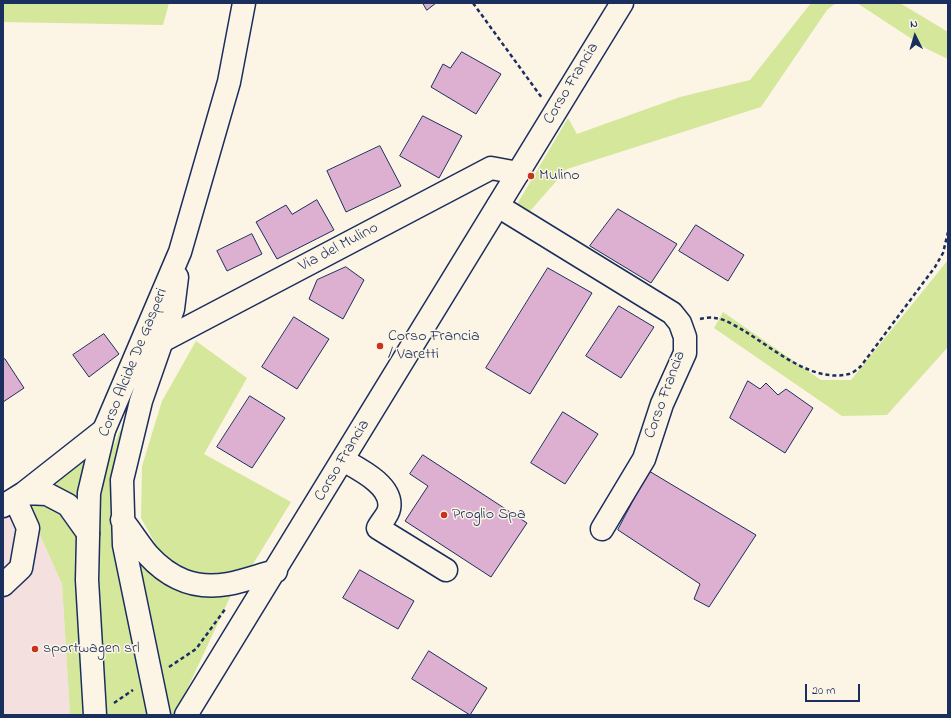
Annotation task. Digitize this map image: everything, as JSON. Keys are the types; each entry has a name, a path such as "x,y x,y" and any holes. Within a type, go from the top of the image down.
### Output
{"main road":[{"name":"Corso Alcide De Gasperi","path":"94,715 87,580 89,493 104,430 180,252 229,82 244,3"},
{"name":"Corso Francia","path":"186,715 276,571 622,3"},
{"name":"Via del Mulino","path":"162,341 491,168 518,172"},
{"path":"498,206 672,313 680,323"},
{"name":"Corso Alcide De Gasperi","path":"159,715 153,678 124,545 122,520 122,480 141,401 173,309 180,252"},
{"name":"Corso Francia","path":"602,529 644,459 662,404 685,353 685,337 680,323"},
{"path":"14,499 104,430"},
{"path":"343,460 371,476 388,495 389,509 378,528 446,570"},
{"path":"14,499 47,494 68,505 88,533"},
{"path":"3,585 21,568 28,528 14,499"},
{"path":"122,520 147,553 159,566 184,582 206,586 228,584 276,571"}],"path":[{"path":"473,3 543,100 547,94"},
{"path":"680,323 698,319 715,318 732,323 796,364 809,370 823,375 837,376 851,374 861,366 935,267 942,253 948,232"},
{"path":"94,715 196,649 227,606"}],"shaded area":[{"name":"sportwagen srl","path":"9,489 27,506 62,584 70,715 3,715 3,493"}],"green space":[{"path":"3,3 169,3 163,25 3,22"},
{"path":"811,3 836,3 827,10 761,107 567,169 530,211 516,206 568,118 577,134 680,97 750,80"},
{"path":"857,3 900,3 948,32 948,59 927,49"},
{"path":"948,260 948,347 887,415 842,416 714,328 723,312 821,380 851,380"},
{"path":"196,341 247,378 204,454 291,502 250,569 203,576 164,559 141,518 142,466 162,401"},
{"path":"120,430 126,433 114,478 153,715 105,715 96,595 96,535 104,476"},
{"path":"90,455 88,715 70,715 62,584 27,506 41,491"},
{"path":"137,557 232,593 175,715 170,715"}],"building":[{"path":"423,3 436,3 427,10"},
{"path":"462,52 501,74 476,114 431,87 443,64 450,68"},
{"path":"423,116 462,136 439,178 400,156"},
{"path":"380,146 401,186 346,212 327,171"},
{"path":"317,200 334,230 277,259 256,222 286,205 292,214"},
{"path":"618,209 677,244 651,283 590,246"},
{"path":"696,225 744,255 728,281 679,251"},
{"path":"252,234 262,254 227,271 217,251"},
{"path":"346,267 364,280 343,319 309,299 317,280"},
{"path":"548,268 592,293 530,394 486,368"},
{"path":"619,306 654,327 621,378 586,356"},
{"path":"294,317 329,339 297,389 262,367"},
{"path":"104,334 119,354 89,377 73,355"},
{"path":"5,359 24,388 3,402 3,360"},
{"path":"748,381 760,389 766,383 778,395 786,389 813,408 785,453 730,418"},
{"path":"250,396 285,418 252,468 217,447"},
{"path":"563,412 598,434 565,484 531,463"},
{"path":"423,455 527,523 491,577 405,521 428,486 410,474"},
{"path":"649,471 756,535 709,607 694,599 700,584 618,530"},
{"path":"360,570 414,601 398,629 343,598"},
{"path":"429,651 487,688 470,715 412,679"}],"place":[{"name":"Mulino","path":"531,176"},
{"name":"Corso Francia / Varetti","path":"380,346"},
{"name":"Proglio Spa","path":"444,515"},
{"name":"sportwagen srl","path":"35,649"}]}
